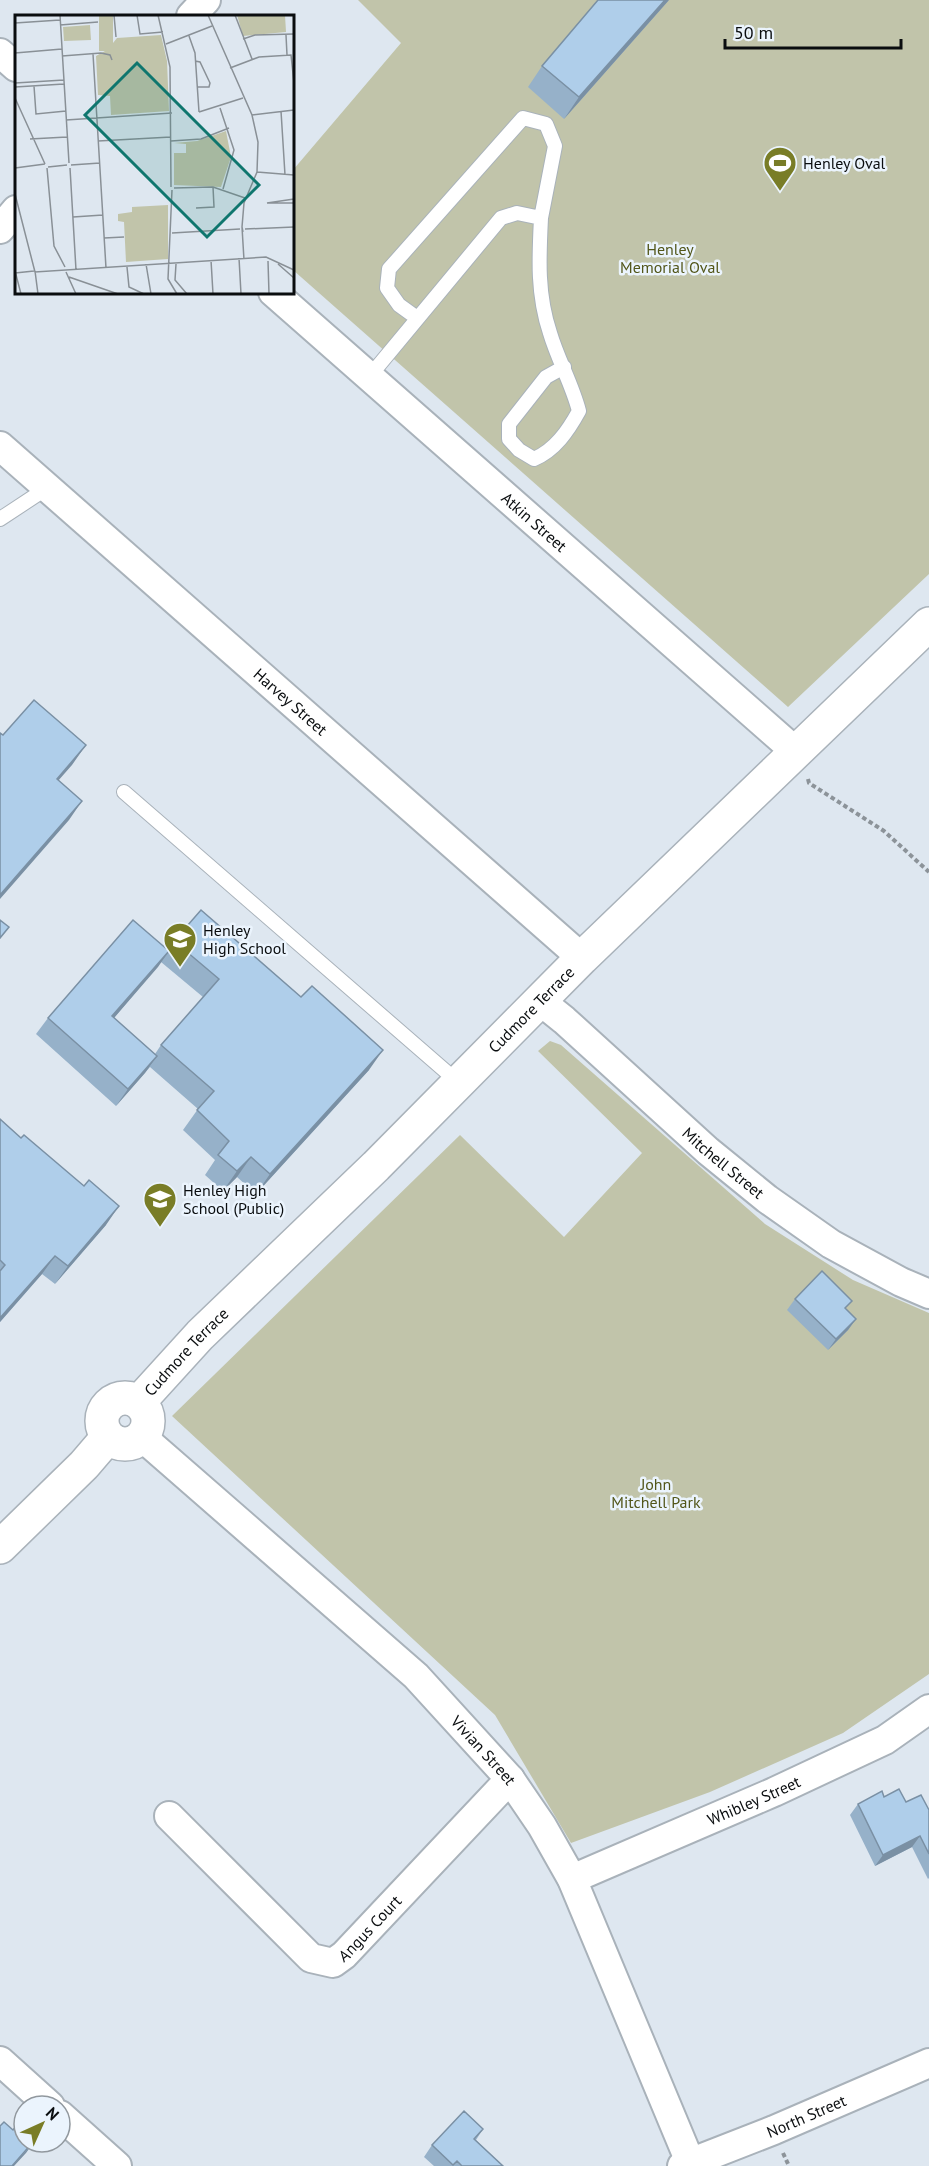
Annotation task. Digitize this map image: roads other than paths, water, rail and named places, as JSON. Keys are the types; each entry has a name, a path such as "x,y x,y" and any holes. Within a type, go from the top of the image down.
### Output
{"street":[{"path":"192,15 206,0"},
{"path":"0,53 15,66"},
{"path":"0,229 15,211"},
{"name":"Atkin Street","path":"275,294 795,751"},
{"name":"Harvey Street","path":"0,446 582,958"},
{"name":"Cudmore Terrace","path":"139,1402 200,1335 376,1166 539,1000 929,624"},
{"name":"Mitchell Street","path":"539,1000 708,1151 767,1199 831,1244 901,1282 929,1294"},
{"path":"124,1398 139,1402 147,1414 148,1426 142,1437 128,1444 117,1443 108,1437 103,1429 102,1421 108,1405 116,1399 124,1398"},
{"path":"0,1547 84,1465 108,1437"},
{"name":"Vivian Street","path":"142,1437 416,1676 510,1779 542,1826 572,1879 686,2164"},
{"name":"Whibley Street","path":"572,1879 774,1792 885,1740 929,1709"},
{"name":"Angus Court","path":"169,1816 311,1958 333,1963 344,1955 510,1779"},
{"path":"0,2061 37,2094"},
{"name":"North Street","path":"686,2164 774,2130 929,2062"},
{"path":"72,2126 117,2166"}],"lane":[{"path":"417,318 399,305 387,288 389,269 523,118 546,124 555,146 541,218 538,276 549,333 564,367 575,394 579,411 569,429 546,453 534,459 519,450 509,439 509,424 546,377 564,367"},
{"path":"369,377 501,218 517,213 541,218"},
{"path":"0,519 47,488"},
{"path":"124,792 458,1082"}],"place":[{"name":"Henley Oval","path":"780,192"},
{"name":"Henley High School","path":"180,968"},
{"name":"Henley High School (Public)","path":"160,1228"}],"park label":[{"name":"Henley Memorial Oval","path":"670,258"},
{"name":"John Mitchell Park","path":"656,1493"}]}
